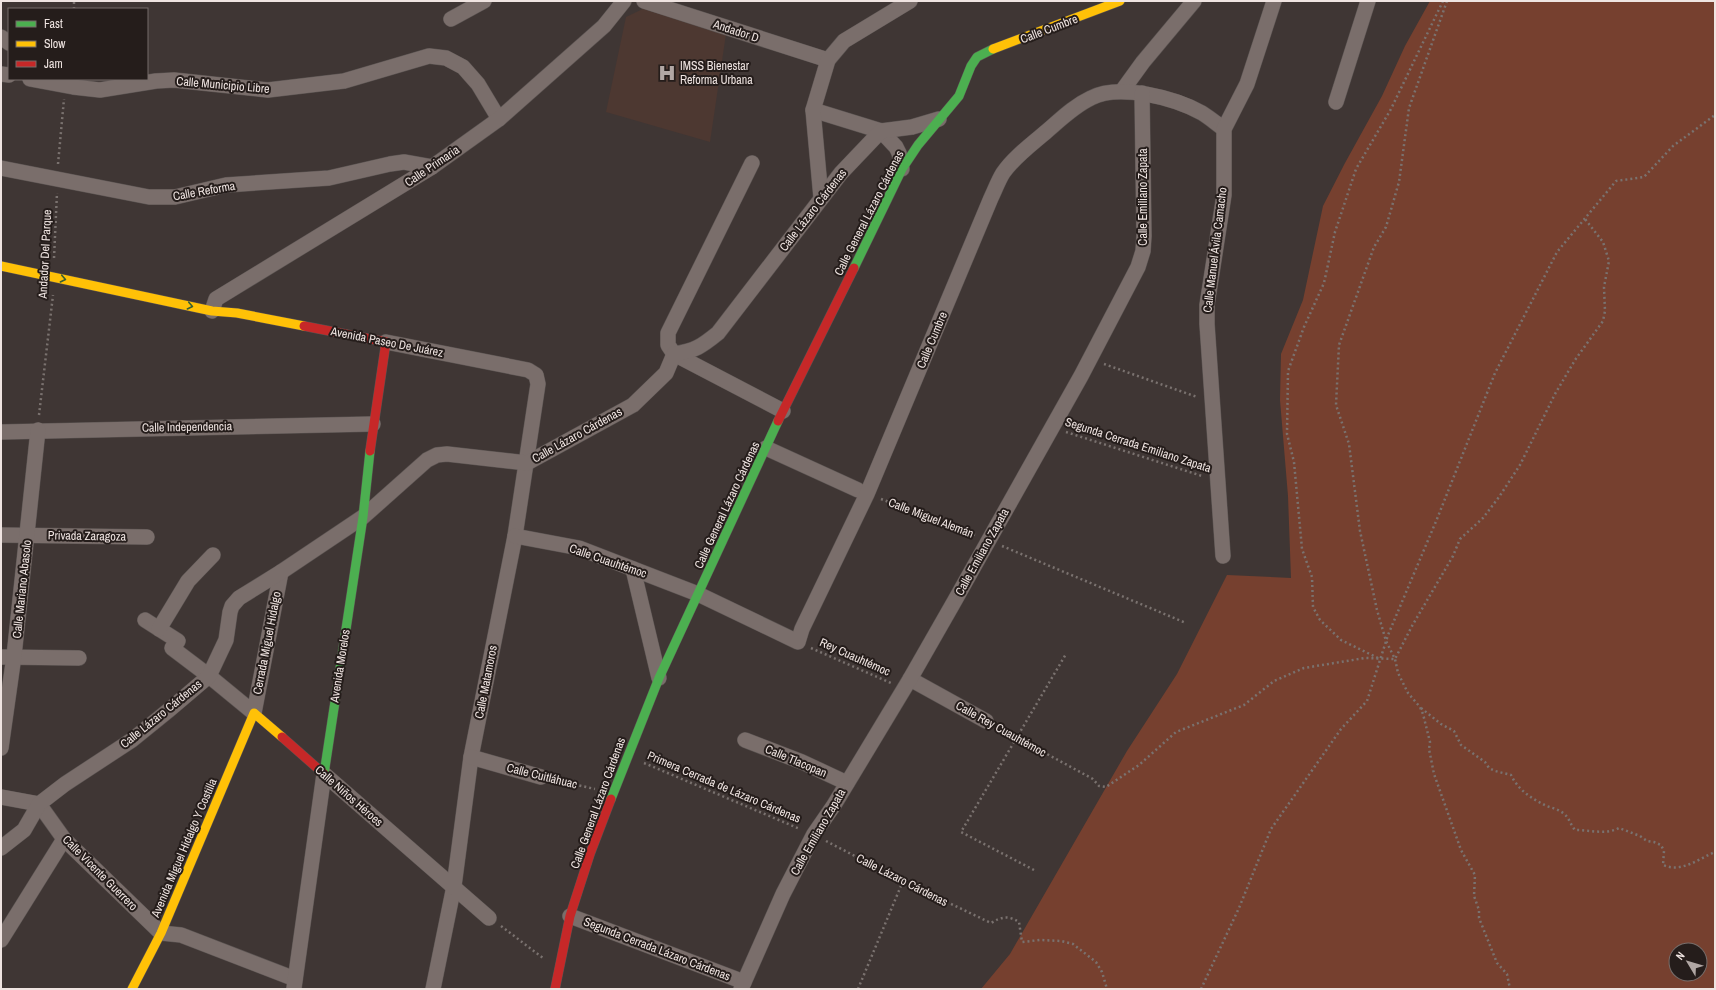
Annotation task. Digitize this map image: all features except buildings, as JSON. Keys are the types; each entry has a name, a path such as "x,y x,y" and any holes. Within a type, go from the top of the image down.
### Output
{"street":[{"path":"451,19 484,1"},
{"name":"Andador D","path":"644,1 828,60"},
{"path":"821,198 813,110 828,60 844,41 910,1"},
{"name":"Calle Cumbre","path":"977,57 989,51 1120,1"},
{"path":"1122,91 1142,62 1194,1"},
{"name":"Calle Manuel Ávila Camacho","path":"1223,556 1207,305 1224,195 1224,129 1247,84 1274,1"},
{"path":"1336,102 1368,1"},
{"name":"Calle Primaria","path":"212,303 432,167 499,119 604,26 617,4"},
{"name":"Calle Municipio Libre","path":"37,80 100,90 156,81 174,80 268,90 344,81 428,56 446,58 463,67 478,84 499,119"},
{"name":"Calle General Lázaro Cárdenas","path":"555,989 570,916 590,854 627,756 659,678 783,411 902,169 918,145 959,96 971,66 977,57"},
{"name":"Calle Cumbre","path":"798,642 1003,173 1018,156 1074,107 1091,97 1107,92 1122,91 1170,100 1202,113 1224,129"},
{"name":"Calle Emiliano Zapata","path":"743,986 783,894 814,834 907,684 1090,359 1138,267 1143,250 1142,94"},
{"path":"813,110 881,131 912,127 939,119"},
{"path":"881,131 896,146 902,169"},
{"name":"Calle Lázaro Cárdenas","path":"39,804 65,784 132,740 209,676 226,640 232,606 239,598 281,572 363,517 426,460 437,455 447,454 527,463 633,405 666,373 674,354 690,352 699,348 718,332 851,161 881,131"},
{"name":"Calle Reforma","path":"1,168 149,197 175,197 226,185 329,178 404,162 432,167"},
{"path":"752,163 668,333 668,345 674,354 783,411"},
{"name":"Avenida Paseo De Juárez","path":"1,266 54,277 212,303 237,313 528,370 536,375"},
{"name":"Avenida Morelos","path":"295,984 324,774 363,517 373,424 386,342"},
{"name":"Calle Matamoros","path":"433,989 454,886 471,757 515,536 538,384 536,375"},
{"name":"Calle Independencia","path":"1,432 38,430 373,424"},
{"name":"Calle Mariano Abasolo","path":"1,748 8,656 28,535 38,430"},
{"path":"766,448 863,492"},
{"name":"Privada Zaragoza","path":"1,535 147,537"},
{"name":"Calle Cuauhtémoc","path":"515,536 579,548 698,594"},
{"path":"146,620 159,629 188,582 213,555"},
{"path":"633,569 659,678"},
{"name":"Cerrada Miguel Hidalgo","path":"254,713 281,572"},
{"path":"698,594 798,642"},
{"name":"Calle Niños Héroes","path":"159,629 178,641 172,648 254,713 489,918"},
{"path":"8,656 79,658"},
{"name":"Calle Rey Cuauhtémoc","path":"907,684 986,721"},
{"name":"Avenida Miguel Hidalgo Y Costilla","path":"132,989 161,933 254,713"},
{"name":"Calle Tlacopan","path":"745,740 802,762 847,783"},
{"name":"Calle Cuitláhuac","path":"471,757 541,777"},
{"path":"1,797 39,804 24,830 1,848"},
{"name":"Calle Vicente Guerrero","path":"39,804 64,839 161,933"},
{"path":"1,940 64,839"},
{"name":"Segunda Cerrada Lázaro Cárdenas","path":"570,916 743,986"},
{"path":"161,933 181,935 295,984"}],"path":[{"path":"1395,659 1380,660 1341,640 1320,620 1313,607 1312,577 1302,549 1294,462 1288,434 1288,371 1304,327 1324,283 1335,232 1356,169 1390,109 1443,1"},
{"path":"1447,1 1409,108 1399,182 1386,227 1374,247 1339,345 1336,405 1349,444 1360,531 1376,610 1386,641 1395,659 1401,680 1408,693 1420,707 1441,724 1454,731 1461,745 1485,762 1489,768 1495,772 1511,776 1518,788 1542,804 1563,813 1568,818 1570,825 1575,830 1613,832 1619,828 1640,836 1647,841 1661,845 1664,851 1663,865 1670,868 1685,866 1715,852"},
{"name":"Andador Del Parque","path":"38,430 54,277 57,179 66,84"},
{"path":"1201,989 1239,908 1271,829 1341,729 1367,701 1386,641 1437,519 1495,373 1557,252 1616,181 1644,177 1673,146 1715,116"},
{"path":"1395,659 1412,626 1453,556 1460,539 1483,518 1520,465 1555,394 1575,360 1603,321 1605,311 1604,287 1609,261 1603,242 1585,219"},
{"path":"1090,359 1212,402"},
{"name":"Segunda Cerrada Emiliano Zapata","path":"1052,427 1218,481"},
{"name":"Calle Miguel Alemán","path":"863,492 989,540 1186,623"},
{"name":"Rey Cuauhtémoc","path":"798,642 907,684"},
{"path":"1034,870 961,832 1066,654"},
{"name":"Calle Rey Cuauhtémoc","path":"986,721 1093,779 1099,786 1106,787 1139,765 1176,732 1244,705 1274,681 1304,668 1365,658 1380,660"},
{"path":"1420,707 1430,742 1434,774 1461,850 1475,875 1474,896 1479,910 1479,918 1497,963 1507,974 1510,989"},
{"name":"Primera Cerrada de Lázaro Cárdenas","path":"627,756 814,834"},
{"name":"Calle Cuitláhuac","path":"541,777 614,793"},
{"name":"Calle Lázaro Cárdenas","path":"814,834 903,881 991,923 1001,917 1012,917 1019,922 1022,942 1040,940 1061,941 1073,944 1096,962 1102,972 1107,989"},
{"path":"858,989 903,881"},
{"path":"489,918 560,970"}],"shaded area":[{"path":"1430,1 1715,1 1715,989 981,989 1010,954 1127,751 1177,674 1227,575 1291,578 1288,496 1280,400 1281,354 1303,300 1323,206 1382,96 1405,46"},
{"name":"IMSS Bienestar Reforma Urbana","path":"649,6 726,34 710,142 606,112 626,17"}],"traffic: fast":[{"path":"854,268 902,169 918,145 959,96 971,66 977,57 993,49"},
{"path":"611,799 659,678 778,421"},
{"path":"324,774 363,517 370,451"}],"traffic: slow":[{"path":"993,49 1120,1"},
{"path":"1,266 212,311 237,313 304,326"},
{"path":"132,989 161,933 254,713 282,737"}],"traffic: jam":[{"path":"778,421 854,268"},
{"path":"304,326 386,342 370,451"},
{"path":"282,737 324,774"},
{"path":"555,989 570,916 590,854 611,799"}],"place":[{"name":"IMSS Bienestar Reforma Urbana","path":"667,73"}]}
